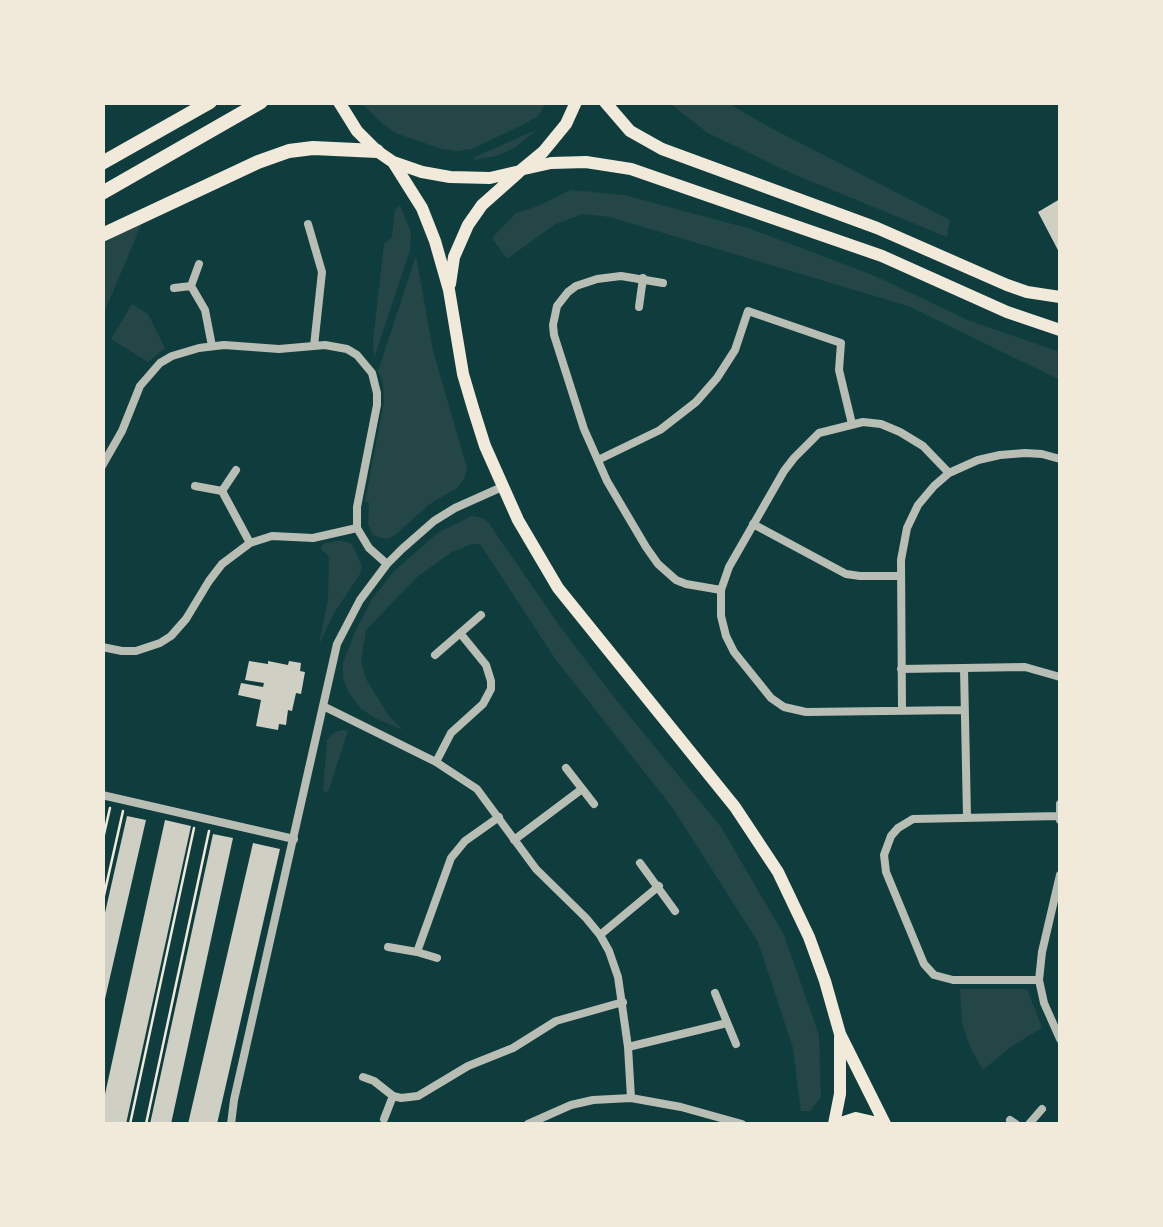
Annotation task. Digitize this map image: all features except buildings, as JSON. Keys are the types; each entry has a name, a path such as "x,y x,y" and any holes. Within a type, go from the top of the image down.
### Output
{"highway":[{"path":"102,163 210,102"},
{"path":"102,193 261,102"},
{"path":"102,235 289,150 377,151"}],"main road":[{"path":"339,102 377,151 393,162 422,172 490,178 551,163 586,162 631,169 882,256 1007,312 1060,330"},
{"path":"449,290 454,257 468,225 482,205 544,152 566,124 576,102"},
{"path":"605,102 630,132 662,148 877,228 1007,286 1060,297"},
{"path":"393,162 422,208 435,240 449,290 468,391 485,446 518,520 558,588 734,807 778,872 809,937 840,1034 884,1124"},
{"path":"840,1034 836,1124 856,1118 884,1124"}],"street":[{"path":"308,224 322,272 314,346"},
{"path":"191,286 199,264"},
{"path":"663,283 620,276 585,282 568,292 554,314 554,335 598,460 658,564 676,580 721,590"},
{"path":"638,307 643,278"},
{"path":"191,286 206,310 212,346"},
{"path":"174,288 191,286"},
{"path":"598,460 660,430 696,402 735,350 748,312 841,344 839,370 852,424"},
{"path":"102,466 122,432 133,398 149,374 172,356 212,346 347,349 365,363 376,382 377,405 357,506 357,528 369,548 387,564"},
{"path":"949,473 923,446 881,424 852,424 819,433 784,472 728,567 721,590 721,616 730,645 778,704 791,710 964,710"},
{"path":"902,710 901,576 903,545 912,516 926,495 949,473 968,464 1000,455 1042,454 1060,459"},
{"path":"222,492 236,470"},
{"path":"196,486 222,492 250,543"},
{"path":"231,1124 332,662 348,621 387,564 434,521 502,487"},
{"path":"754,524 846,574 901,576"},
{"path":"102,647 136,651 171,636 222,564 250,543 272,536 313,538 357,528"},
{"path":"436,654 481,615"},
{"path":"436,762 452,733 484,704 490,689 486,666 460,633"},
{"path":"901,669 1025,667 1059,673"},
{"path":"964,668 967,817"},
{"path":"324,706 436,762 477,789 536,868 600,935 615,966 623,1002 631,1098"},
{"path":"566,768 594,804"},
{"path":"514,840 582,789"},
{"path":"102,795 294,839"},
{"path":"1039,980 947,979 934,975 924,964 886,872 886,845 898,828 913,819 1060,818 1060,804"},
{"path":"418,952 450,858 499,817"},
{"path":"640,862 675,911"},
{"path":"1060,875 1039,980 1044,1003 1060,1039"},
{"path":"600,935 658,886"},
{"path":"388,947 437,958"},
{"path":"715,993 736,1044"},
{"path":"362,1077 393,1096 418,1096 468,1066 513,1048 556,1020 623,1002"},
{"path":"628,1047 727,1023"},
{"path":"384,1119 393,1096"},
{"path":"528,1124 571,1106 612,1098 681,1107 742,1124"},
{"path":"1029,1124 1042,1109"}],"path":[{"path":"102,844 113,797"},
{"path":"102,904 126,800"},
{"path":"130,1124 197,816"},
{"path":"146,1124 211,820"}],"shaded area":[{"path":"361,103 546,103 538,116 526,123 472,149 457,151 398,134"},
{"path":"669,103 728,103 950,220 947,237 793,174 708,133"},
{"path":"538,129 514,148 474,160 475,157"},
{"path":"571,190 624,195 751,229 875,276 970,321 1060,352 1060,380 908,306 610,217 582,214 554,225 507,259 492,238 516,213"},
{"path":"400,205 411,232 410,250 374,358 384,244 392,237 395,210"},
{"path":"142,223 103,315 103,243"},
{"path":"416,256 433,351 467,468 457,488 387,539 373,535 368,524 369,503 365,501 384,402 378,371"},
{"path":"132,304 148,314 165,348 148,362 111,339"},
{"path":"472,516 488,522 561,628 721,827 784,935 819,1035 821,1097 810,1111 801,1111 793,1048 758,942 672,807 556,660 480,544 452,552 417,577 366,630 361,661 366,679 389,716 403,730 361,709 349,693 343,663 372,599 394,571 439,532"},
{"path":"342,540 352,544 362,566 319,645 328,599 329,559 321,550 322,544"},
{"path":"348,731 328,792 323,791 327,740"},
{"path":"960,989 1027,989 1042,1028 983,1070 962,1024"}]}
